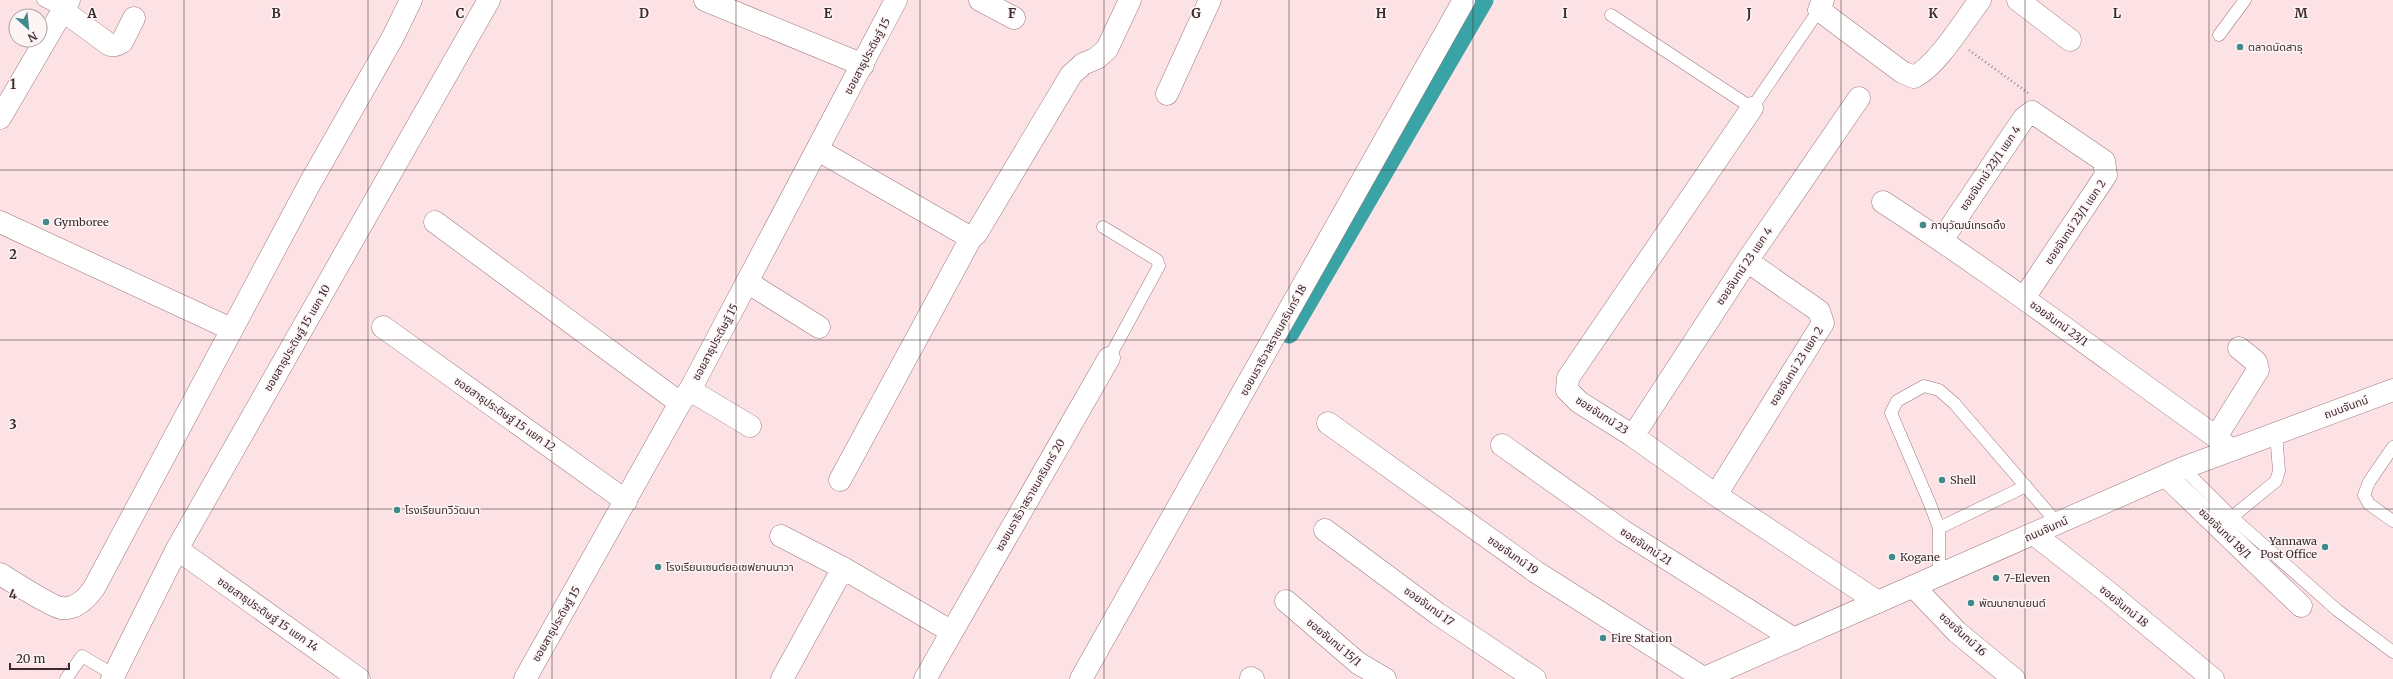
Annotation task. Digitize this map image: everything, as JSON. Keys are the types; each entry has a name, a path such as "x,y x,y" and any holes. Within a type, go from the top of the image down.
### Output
{"street":[{"path":"0,574 60,608 75,606 86,599 98,581 231,329 411,0"},
{"name":"ซอยสาธุประดิษฐ์ 15 แยก 10","path":"113,677 177,549 489,0"},
{"path":"704,0 863,65"},
{"name":"ซอยสาธุประดิษฐ์ 15","path":"525,679 685,396 818,150 896,0"},
{"path":"980,0 1014,18"},
{"path":"840,480 971,238 976,234 1071,75 1083,64 1097,58 1107,50 1130,0"},
{"path":"1167,94 1210,0"},
{"name":"ซอยนราธิวาสราชนครินทร์ 18","path":"1081,679 1464,0"},
{"path":"1821,5 1902,72 1914,77 1923,73 1952,38 1980,0"},
{"path":"2018,0 2070,40"},
{"path":"0,118 58,3 113,45 122,42 134,18"},
{"name":"ซอยจันทน์ 23 แยก 4","path":"1633,436 1747,260 1859,98"},
{"name":"ซอยจันทน์ 23","path":"1752,108 1568,378 1567,390 1572,396 1633,436 1716,495 1878,602"},
{"name":"ซอยจันทน์ 23/1 แยก 2","path":"2024,298 2106,175 2104,161 2067,134 2032,112"},
{"name":"ซอยจันทน์ 23/1 แยก 4","path":"1942,240 2024,118 2032,112"},
{"path":"818,150 971,238"},
{"name":"ซอยจันทน์ 23/1","path":"1883,202 1942,240 2224,443"},
{"path":"0,222 231,329"},
{"path":"435,222 685,396 750,426"},
{"name":"ซอยจันทน์ 23 แยก 2","path":"1716,495 1823,322 1819,310 1747,260"},
{"path":"747,282 819,326"},
{"name":"ซอยสาธุประดิษฐ์ 15 แยก 12","path":"383,327 626,501"},
{"path":"2224,443 2258,370 2256,362 2239,348"},
{"name":"ซอยนราธิวาสราชนครินทร์ 20","path":"925,679 1109,358"},
{"name":"ถนนจันทน์","path":"1704,679 2174,472 2224,443 2276,432 2393,390"},
{"name":"ซอยจันทน์ 19","path":"1328,423 1536,572 1704,679"},
{"name":"ซอยจันทน์ 21","path":"1502,445 1623,532 1794,639"},
{"name":"ซอยจันทน์ 18/1","path":"2174,472 2301,606"},
{"name":"ซอยจันทน์ 17","path":"1325,530 1438,614 1535,679"},
{"name":"ซอยจันทน์ 18","path":"2034,534 2108,592 2212,679"},
{"path":"781,536 843,568 952,632"},
{"name":"ซอยสาธุประดิษฐ์ 15 แยก 14","path":"177,549 359,679"},
{"path":"782,679 843,568"},
{"name":"ซอยจันทน์ 16","path":"1914,587 1957,632 2014,679"},
{"name":"ซอยจันทน์ 15/1","path":"1286,601 1358,663 1385,679"}],"lane":[{"path":"2219,35 2245,0"},
{"path":"1611,15 1752,108 1821,5"},
{"path":"1103,227 1157,260 1159,266 1109,358"},
{"path":"1939,576 1938,528 1930,504 1891,413 1897,401 1924,386 1939,390 1954,402 2058,524"},
{"path":"2232,517 2276,481 2279,471 2276,432"},
{"path":"2393,447 2369,482 2364,494 2369,504 2393,521"},
{"path":"2174,472 2232,517 2337,610 2393,652"},
{"path":"1938,528 2026,486"},
{"path":"66,679 82,656 113,677"}],"path":[{"path":"1952,38 2031,95 2034,105 2032,112"}],"waterway":[{"path":"1289,333 1483,0"}],"place":[{"name":"ตลาดนัดสาธุ","path":"2240,47"},
{"name":"Gymboree","path":"46,222"},
{"name":"ภานุวัฒน์เทรดดิ้ง","path":"1923,225"},
{"name":"Shell","path":"1942,480"},
{"name":"โรงเรียนทวีวัฒนา","path":"397,510"},
{"name":"Yannawa Post Office","path":"2325,547"},
{"name":"Kogane","path":"1892,557"},
{"name":"โรงเรียนเซนต์ยอเซฟยานนาวา","path":"658,567"},
{"name":"7-Eleven","path":"1996,578"},
{"name":"พัฒนายานยนต์","path":"1971,603"},
{"name":"Fire Station","path":"1603,638"}]}
